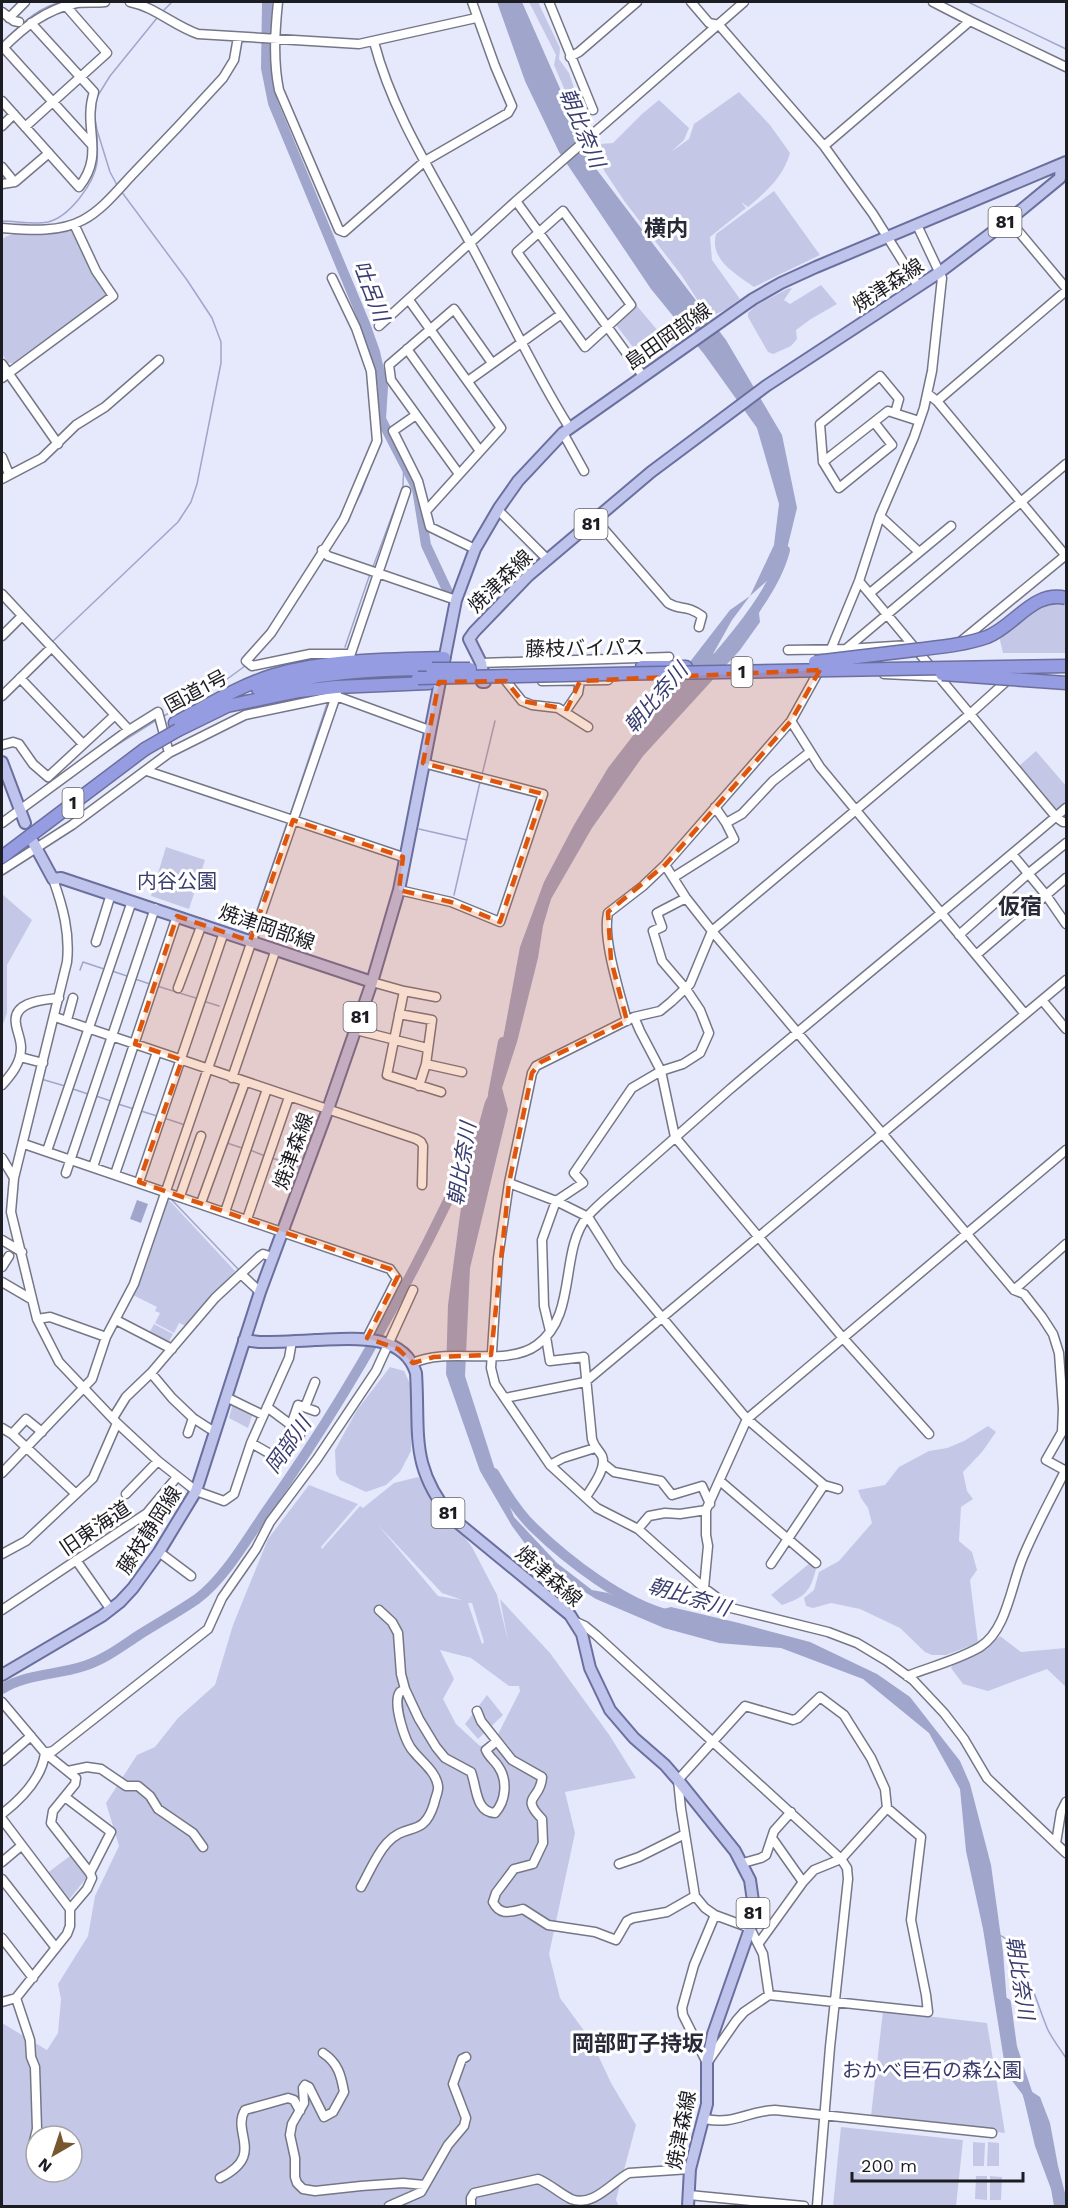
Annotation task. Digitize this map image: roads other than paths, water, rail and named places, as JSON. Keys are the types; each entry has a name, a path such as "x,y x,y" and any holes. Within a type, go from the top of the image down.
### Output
{"highway":[{"path":"796,664 958,645 995,632 1043,599 1057,596 1066,598"},
{"name":"国道1号","path":"2,857 144,746 219,697 274,675 328,664 444,658"},
{"name":"藤枝バイパス","path":"179,724 235,696 299,679 358,671 1066,659"},
{"name":"藤枝バイパス","path":"227,706 276,691 344,680 853,668 1066,666"},
{"name":"1","path":"853,668 1066,682"},
{"name":"国道1号","path":"179,724 227,706 299,691 439,682"},
{"name":"国道1号","path":"2,849 127,753 144,746"}],"main road":[{"name":"島田岡部線","path":"439,682 458,596 475,549 518,481 566,430 718,322 781,283 1064,164"},
{"name":"焼津森線","path":"485,682 481,663 470,644 471,635 518,585 651,472 725,416 766,386 940,272 1000,224 1009,220 1060,178 1064,164"},
{"name":"焼津森線","path":"244,1340 372,982 399,890 439,682"},
{"path":"439,682 485,682"},
{"path":"2,762 25,824"},
{"path":"35,845 53,879"},
{"name":"焼津岡部線","path":"53,879 61,878 155,908 372,982"},
{"path":"244,1340 259,1342 368,1339 387,1344 407,1356 413,1363"},
{"name":"藤枝静岡線","path":"2,1675 111,1610 133,1588 159,1552 196,1491 244,1340"},
{"name":"焼津森線","path":"413,1363 417,1382 418,1452 428,1483 439,1502 452,1518 576,1622 582,1634 590,1668 610,1710 633,1738 665,1765 678,1780 743,1863 750,1880 754,1908 750,1928 716,2024 707,2063 707,2104 705,2119 690,2169 688,2206"}],"street":[{"path":"9,18 25,2"},
{"path":"91,144 2,48 31,23 51,10 78,2 105,2"},
{"path":"130,2 156,12 178,26 198,34 340,45 374,42 476,18"},
{"path":"278,2 275,39 276,76 279,90 339,230 344,232 424,162 508,113 512,106 476,18 472,2"},
{"path":"549,2 593,110"},
{"path":"570,57 579,52 637,2"},
{"path":"692,2 710,23 721,23"},
{"path":"378,326 516,201 744,2"},
{"path":"933,2 1066,67"},
{"path":"25,127 107,53 66,6"},
{"path":"2,12 19,22"},
{"path":"824,147 970,21"},
{"path":"2,101 79,187 86,177 93,155 90,107 94,92 31,23"},
{"path":"721,23 824,147 873,214 918,286"},
{"path":"3,229 35,230 65,226 90,216 228,73 236,54 238,37"},
{"path":"374,42 392,97 566,430 584,471"},
{"path":"3,129 14,114"},
{"path":"2,184 15,182 49,153"},
{"path":"2,167 11,178"},
{"path":"516,201 643,376"},
{"path":"563,211 631,305 585,347 517,252 538,232 563,211"},
{"path":"937,401 1066,289 1009,220"},
{"path":"5,375 113,296 96,271 74,224"},
{"path":"917,225 942,278 928,394 903,466 880,516 859,581 831,649 791,721 665,865 643,886 608,913 606,920 611,960 631,1019 661,1071 675,1137 843,1338 929,1434"},
{"path":"332,278 356,328 370,371 377,441 344,519 325,553 271,633 246,661 252,666 310,654 349,657 406,491"},
{"path":"409,300 501,428 427,510"},
{"path":"459,474 391,381 389,365 453,309 492,363"},
{"path":"468,381 560,315"},
{"path":"407,349 480,451"},
{"path":"2,458 5,476 42,458 76,425 105,407 159,360"},
{"path":"2,364 5,375 58,444"},
{"path":"874,422 892,445 839,488 823,462 820,424 880,376 899,399 895,413"},
{"path":"788,650 951,645 967,638 1066,556 937,401 928,394"},
{"path":"823,462 888,411 919,421"},
{"path":"416,415 393,431 418,481 430,527 475,549"},
{"path":"846,649 1066,464"},
{"path":"498,510 548,560"},
{"path":"880,516 919,552"},
{"path":"596,520 668,603 675,607 693,609 702,616 699,627"},
{"path":"870,593 951,526"},
{"path":"325,553 458,596"},
{"path":"859,581 1056,817 1066,822"},
{"path":"2,594 129,730"},
{"path":"2,636 22,616"},
{"path":"2,696 52,647"},
{"path":"481,663 669,657"},
{"path":"485,682 580,681 820,670 940,677 1066,678"},
{"path":"1013,676 712,931 690,984 660,1011 631,1019 536,1066 532,1073 509,1184 498,1258 488,1355 495,1384 550,1465 597,1508 638,1528 716,1598 737,1610 828,1632 857,1643 887,1660 907,1676 944,1713 968,1744 987,1778 1066,1853"},
{"path":"20,678 83,744"},
{"path":"506,681 522,701 532,705 558,708 588,727"},
{"path":"565,712 578,693 580,681"},
{"path":"2,1473 85,1390 92,1379 106,1338 134,1284 337,693"},
{"path":"2,870 35,845 147,771 169,753 245,715 337,693 429,729"},
{"path":"2,823 129,730 158,712 169,753"},
{"path":"2,746 13,742 19,744 33,764 48,777 115,715"},
{"path":"791,721 820,767 1025,1014"},
{"path":"726,823 742,814 773,782 810,752"},
{"path":"399,890 451,902 500,922 543,794 423,763"},
{"path":"147,771 403,857 405,860"},
{"path":"674,877 734,839 715,807"},
{"path":"413,1363 439,1356 520,1354 532,1349 548,1334 561,1311 577,1240 588,1217 675,1137 1066,808"},
{"path":"960,935 1066,843"},
{"path":"1012,854 1065,919"},
{"path":"665,865 686,898 712,931 1014,1290 1024,1294 1053,1334 1059,1353 1063,1409 1062,1432 1046,1460 1066,1471 1023,1557 1008,1606 996,1628 981,1646 907,1676"},
{"path":"976,955 1066,878"},
{"path":"53,879 63,909 68,941 67,962 14,1178 11,1212 31,1299 37,1319 53,1354 115,1421 158,1461 196,1491 224,1501 234,1494 251,1443 289,1358 292,1341"},
{"path":"96,942 111,894"},
{"path":"686,898 657,913 662,927 653,931 662,961 686,989 700,1010 710,1033 700,1053 683,1064 661,1071 633,1088 574,1173 583,1183 556,1201 542,1240 544,1306 550,1361 584,1357 585,1382 595,1448 604,1464 614,1472 662,1481 672,1495 702,1486 708,1507 706,1535 708,1546 704,1588"},
{"path":"47,1151 132,901"},
{"path":"66,1173 155,908"},
{"path":"93,1167 177,916"},
{"path":"178,988 202,924"},
{"path":"139,1182 224,932"},
{"path":"232,1078 276,949"},
{"path":"505,1398 585,1382 1066,981"},
{"path":"372,982 436,997"},
{"path":"404,991 387,1075 441,1092"},
{"path":"2,1085 13,1072 20,1057 21,1048 15,1023 16,1015 26,1005 38,1000 59,998"},
{"path":"67,1020 73,998"},
{"path":"1042,1000 1066,1029"},
{"path":"399,1014 432,1020 426,1064 419,1086"},
{"path":"55,1017 232,1078 328,1108 421,1142 422,1185"},
{"path":"356,1030 427,1048"},
{"path":"115,1174 157,1052"},
{"path":"20,1057 43,1063"},
{"path":"426,1064 462,1072"},
{"path":"201,1203 244,1082"},
{"path":"225,1212 267,1089"},
{"path":"247,1219 289,1097"},
{"path":"180,1196 201,1136"},
{"path":"24,1144 385,1266 393,1272 397,1279 368,1339"},
{"path":"708,1507 747,1419 1066,1150"},
{"path":"2,1158 14,1178"},
{"path":"509,1184 556,1201 588,1217 619,1266 747,1419 824,1485 838,1489"},
{"path":"2,1240 22,1252"},
{"path":"1014,1290 1066,1244"},
{"path":"3,1550 26,1541 93,1478 126,1397 152,1373 214,1298 262,1255 272,1257"},
{"path":"2,1267 9,1256"},
{"path":"241,1274 260,1292"},
{"path":"2,1282 31,1299"},
{"path":"45,1754 53,1751 208,1629 222,1598 256,1550 270,1522 317,1459 376,1371 413,1290"},
{"path":"37,1319 50,1317 106,1338"},
{"path":"116,1320 172,1350"},
{"path":"152,1373 172,1398 193,1418 210,1429 216,1430"},
{"path":"305,1407 315,1383"},
{"path":"226,1397 265,1411 291,1425"},
{"path":"300,1435 290,1428 298,1405 315,1411"},
{"path":"188,1433 193,1418"},
{"path":"12,1434 26,1419 42,1432"},
{"path":"2,1428 12,1434 75,1494"},
{"path":"251,1443 281,1460"},
{"path":"550,1465 563,1458 595,1448"},
{"path":"126,1494 158,1461"},
{"path":"586,1497 604,1464"},
{"name":"旧東海道","path":"2,1610 147,1514 177,1477"},
{"path":"720,1481 816,1563"},
{"path":"771,1564 824,1485"},
{"path":"638,1528 649,1516 665,1513 680,1514 708,1507"},
{"path":"159,1552 191,1576"},
{"path":"76,1560 111,1610"},
{"path":"379,1610 392,1622 398,1633 401,1674 405,1689 419,1719 445,1758 471,1772 482,1808 495,1813 505,1796 500,1767 486,1750 496,1741"},
{"path":"576,1622 591,1630 714,1741 841,1859 847,1868 848,1879 818,2206"},
{"path":"361,1887 387,1843 398,1834 426,1822 430,1817 438,1790 438,1785 424,1761 410,1747 403,1730 397,1696 405,1689"},
{"path":"715,1915 694,1965 682,2008 683,2015 707,2063 744,2012 769,1995 928,2012 911,1920 921,1837 887,1808 885,1789 871,1758 844,1715 820,1697 793,1720 745,1706 678,1780 695,1896 705,1908 715,1915 750,1928 763,1954 769,1995"},
{"path":"2,1705 32,1736 45,1754 75,1778 75,1784 53,1810 51,1823 90,1872 92,1878 87,1889 70,1909"},
{"path":"477,1711 481,1721 512,1760 542,1777 530,1803 531,1808 542,1819 543,1843 536,1860 528,1867 514,1869 496,1893 493,1902 497,1910 504,1913 523,1909 548,1924 595,1932 616,1940 627,1922 633,1918 667,1912 695,1896"},
{"path":"2,1761 32,1736"},
{"path":"2,1814 22,1795 35,1777 45,1754"},
{"path":"68,1771 87,1767 101,1769 126,1786 138,1786 150,1796 158,1809 193,1833 203,1847"},
{"path":"65,1797 111,1832 90,1872"},
{"path":"1056,1843 1061,1812 1066,1802"},
{"path":"759,1943 803,1881 814,1870 841,1859 887,1808"},
{"path":"743,1863 766,1855 774,1831 791,1812"},
{"path":"2,1819 70,1909 70,1926 67,1934 16,1998 3,2001"},
{"path":"619,1864 639,1857 685,1834"},
{"path":"772,1838 803,1881"},
{"path":"2,1862 21,1846"},
{"path":"2,1879 56,1948"},
{"path":"2,1938 33,1978"},
{"path":"16,1998 30,2040 31,2057 35,2067 37,2124"},
{"path":"323,2053 339,2069 344,2092 333,2112 324,2117 309,2087 305,2085 303,2088 304,2103 292,2124 290,2135 297,2183 303,2188 315,2191 403,2183 424,2185"},
{"path":"389,2206 421,2192 448,2145 464,2126 466,2118 453,2084 462,2059 465,2057"},
{"path":"220,2178 233,2172 240,2163 245,2147 242,2116 245,2110 288,2098 294,2100 300,2111"},
{"path":"705,2119 727,2121 763,2110 775,2110 993,2133"},
{"path":"471,2206 474,2193 538,2179 572,2199 579,2200 598,2197 629,2173 690,2169"},
{"path":"689,2195 804,2206"}],"waterway":[{"path":"2,42 36,13 61,2"},
{"path":"162,12 172,2"},
{"name":"吐呂川","path":"267,2 266,68 273,103 365,324 375,352 383,387 381,419 417,489 426,545 448,592"},
{"path":"968,2 1066,49"},
{"path":"97,97 110,76 157,18"},
{"path":"94,114 97,130"},
{"path":"97,130 110,172 117,185"},
{"path":"2,221 48,222 72,207 86,190 95,171 97,135"},
{"path":"51,643 178,522 191,502 197,484 221,363 221,342 212,318 187,280 121,191"},
{"name":"吐呂川","path":"380,434 381,419"},
{"path":"354,506 377,450"},
{"path":"373,567 403,486 404,462"},
{"name":"朝比奈川","path":"715,660 746,622 774,579 785,550"},
{"path":"345,647 370,574"},
{"path":"162,717 219,685 245,666"},
{"path":"290,815 327,704"},
{"path":"104,753 155,721"},
{"path":"482,775 495,721"},
{"path":"454,895 480,782"},
{"path":"249,933 287,823"},
{"path":"419,829 467,840"},
{"path":"80,970 83,962 104,969"},
{"path":"112,971 127,976"},
{"path":"135,979 150,984"},
{"path":"157,986 199,999"},
{"path":"203,1001 219,1006"},
{"name":"朝比奈川","path":"493,1094 503,1042"},
{"path":"41,1079 65,1086"},
{"path":"73,1089 88,1094"},
{"path":"96,1096 111,1101"},
{"path":"118,1104 134,1109"},
{"path":"141,1111 157,1116"},
{"path":"164,1118 185,1125"},
{"name":"岡部川","path":"2,1689 21,1680 74,1669 99,1660 197,1599 217,1580 235,1558 297,1466 354,1376 406,1284 476,1140"},
{"path":"227,1143 242,1148"},
{"path":"250,1150 265,1156"},
{"path":"272,1158 302,1168"},
{"path":"170,1198 239,1270"},
{"name":"朝比奈川","path":"494,1473 523,1516 563,1554 615,1591 669,1615"},
{"path":"999,1935 1015,1949 1048,2030 1066,2058"},
{"name":"朝比奈川","path":"1006,2003 1012,2047 1030,2101"}],"district":[{"name":"横内","path":"666,228"},
{"name":"仮宿","path":"1020,906"},
{"name":"岡部町子持坂","path":"638,2043"}],"park label":[{"name":"内谷公園","path":"177,881"},
{"name":"おかべ巨石の森公園","path":"932,2070"}]}
